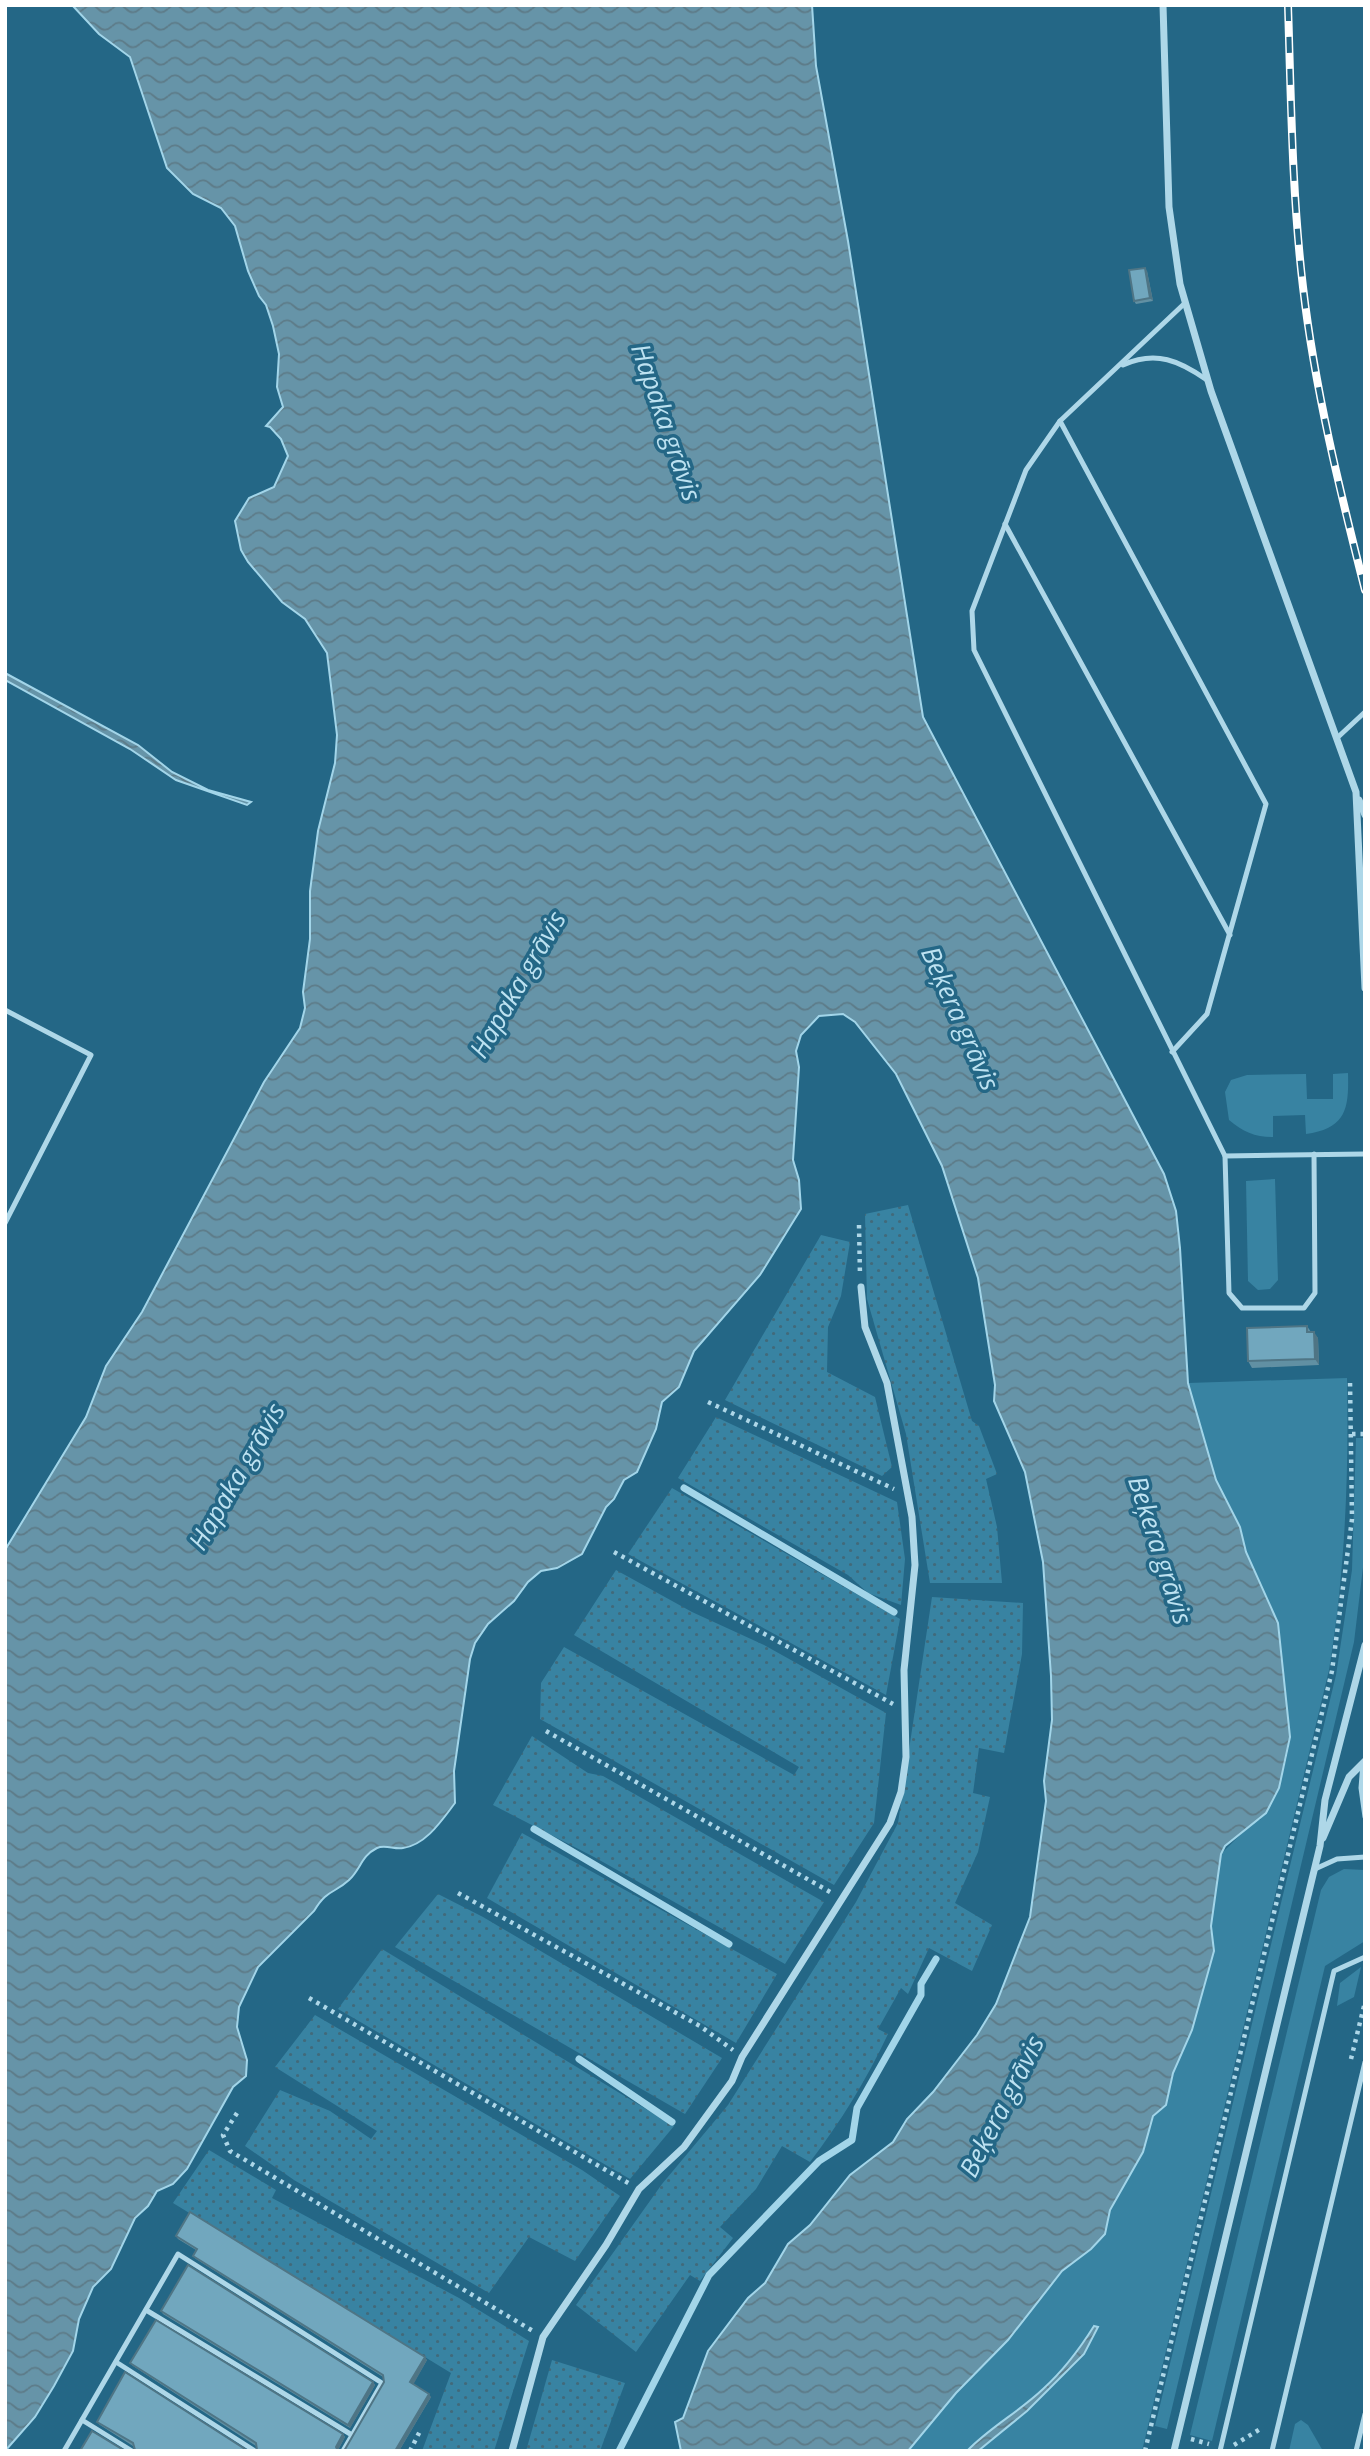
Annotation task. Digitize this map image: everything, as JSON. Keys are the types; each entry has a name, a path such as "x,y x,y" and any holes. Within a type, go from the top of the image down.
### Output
{"street":[{"path":"1163,5 1170,207 1185,303 1208,381 1365,815"},
{"path":"1356,793 1365,988"},
{"path":"512,2451 543,2337 606,2245 639,2189 684,2147 732,2081 742,2057 890,1823 901,1792 906,1757 904,1670 915,1565 908,1496 887,1383 865,1327 861,1287"},
{"path":"1320,1846 1325,1800 1365,1645"},
{"path":"1174,2451 1320,1846 1349,1777 1364,1762"}],"lane":[{"path":"1185,303 1060,421 1026,470 972,611 974,650 1225,1156 1229,1293 1242,1308 1304,1308 1315,1293 1314,1154"},
{"path":"1117,368 1131,361 1157,357 1177,361 1208,381"},
{"path":"1060,421 1266,803 1207,1014 1172,1052"},
{"path":"1005,524 1230,935"},
{"path":"1337,738 1365,712"},
{"path":"5,1010 91,1055 5,1223"},
{"path":"1225,1156 1365,1154"},
{"path":"1364,1762 1361,1788 1365,1817"},
{"path":"1314,1869 1337,1859 1365,1857"},
{"path":"1220,2448 1334,1972 1365,1957"},
{"path":"1272,2451 1365,2062"},
{"path":"64,2451 178,2255 382,2383 343,2451"},
{"path":"146,2310 352,2435"},
{"path":"116,2362 255,2451"},
{"path":"1356,2451 1365,2414"},
{"path":"82,2420 132,2451"}],"path":[{"path":"859,1224 861,1287"},
{"path":"1145,2451 1332,1671 1352,1519 1350,1380"},
{"path":"708,1402 908,1496"},
{"path":"1352,1434 1365,1434"},
{"path":"614,1552 885,1702 905,1709"},
{"path":"546,1731 841,1898"},
{"path":"458,1893 700,2026 742,2057"},
{"path":"309,1998 639,2189"},
{"path":"1349,2068 1365,2001"},
{"path":"237,2113 223,2135 230,2151 543,2337"},
{"path":"1150,2429 1220,2448 1230,2448 1261,2430 1264,2416"},
{"path":"410,2451 421,2430"}],"shaded area":[{"path":"1348,1073 1346,1107 1337,1122 1330,1127 1306,1134 1305,1115 1273,1116 1273,1137 1250,1133 1229,1120 1225,1092 1231,1080 1247,1075 1306,1074 1307,1099 1333,1099 1333,1074"},
{"path":"1275,1179 1278,1280 1270,1289 1258,1290 1248,1281 1246,1181"},
{"path":"908,1205 972,1421 979,1426 997,1474 986,1479 997,1527 1002,1583 930,1583 906,1434 867,1299 865,1214"},
{"path":"821,1235 850,1242 841,1296 828,1327 827,1372 875,1397 892,1467 882,1476 725,1400"},
{"path":"1347,1378 1345,1524 1329,1670 1142,2451 908,2451 956,2393 1008,2340 1062,2271 1091,2249 1105,2234 1110,2210 1143,2152 1153,2116 1166,2105 1173,2073 1192,2030 1214,1951 1211,1926 1221,1854 1255,1820 1260,1820 1276,1790 1286,1759 1290,1737 1240,1527 1216,1480 1188,1383"},
{"path":"716,1417 897,1502 905,1559 901,1605 868,1593 848,1575 678,1478"},
{"path":"1356,1438 1365,1438 1365,1551 1354,1642 1167,2429 1155,2426 1336,1675 1352,1570"},
{"path":"672,1488 900,1619 886,1695 628,1554"},
{"path":"616,1570 692,1612 764,1645 886,1713 874,1823 834,1885 540,1719 541,1683 564,1647 794,1775 799,1767 574,1635"},
{"path":"932,1597 1023,1603 1022,1654 1004,1753 979,1748 973,1793 990,1797 978,1852 955,1903 992,1925 972,1971 929,1948 908,1994 901,1988 878,2029 888,2034 880,2051 843,2116 821,2147 810,2162 782,2146 756,2189 720,2227 733,2238 700,2281 690,2275 636,2352 576,2305 662,2184 728,2105 856,1902 898,1823"},
{"path":"532,1736 588,1773 603,1776 824,1902 785,1964 594,1857 493,1805"},
{"path":"522,1833 777,1974 736,2043 487,1898"},
{"path":"1344,1869 1365,1870 1365,1941 1325,1966 1212,2441 1190,2435 1321,1890 1329,1877"},
{"path":"438,1894 483,1917 722,2058 685,2114 395,1947"},
{"path":"382,1949 674,2126 630,2179 338,2009"},
{"path":"1361,1967 1354,1997 1337,2006 1340,1983"},
{"path":"315,2015 582,2170 620,2196 575,2261 529,2237 489,2293 294,2180 245,2146 280,2090 330,2111 371,2139 377,2131 275,2067"},
{"path":"209,2150 276,2190 272,2198 459,2298 529,2341 494,2451 422,2451 451,2373 173,2203"},
{"path":"552,2360 625,2383 600,2451 526,2451"},
{"path":"1301,2420 1308,2425 1323,2451 1289,2451 1295,2424"}],"water":[{"path":"72,5 812,5 816,66 848,241 923,717 1164,1174 1176,1211 1188,1383 1216,1480 1240,1527 1246,1552 1278,1623 1290,1737 1279,1788 1266,1813 1225,1846 1221,1854 1211,1926 1214,1951 1192,2030 1173,2073 1166,2105 1153,2116 1143,2152 1110,2210 1105,2234 1091,2249 1062,2271 1008,2340 956,2393 908,2451 681,2451 675,2422 683,2418 708,2351 748,2298 765,2283 788,2244 810,2225 850,2175 893,2142 907,2119 933,2092 977,2035 996,2004 1030,1917 1046,1801 1044,1781 1052,1720 1043,1562 1025,1472 994,1401 995,1385 978,1278 942,1166 896,1074 855,1022 843,1014 819,1016 801,1035 796,1051 799,1067 793,1160 799,1180 801,1209 760,1275 694,1351 679,1387 662,1402 656,1429 637,1472 624,1480 614,1499 606,1507 582,1554 557,1568 541,1571 528,1582 514,1601 488,1624 475,1643 470,1659 454,1771 455,1803 433,1831 419,1842 403,1848 383,1847 372,1851 349,1880 327,1895 258,1967 239,2007 237,2027 247,2060 246,2076 233,2087 187,2169 173,2184 157,2191 148,2206 135,2218 111,2269 93,2287 79,2319 73,2351 54,2386 35,2417 5,2451 5,1550 86,1417 106,1366 142,1312 264,1082 300,1028 305,1008 303,992 310,939 310,891 318,831 335,763 337,735 327,653 305,619 282,602 248,562 241,550 235,521 249,498 274,487 288,456 281,439 266,426 283,407 277,387 279,354 266,305 248,271 235,226 221,208 193,194 167,168 130,57 99,34"},
{"path":"5,673 138,745 172,772 208,790 251,802 247,805 176,780 130,749 5,680"},
{"path":"1094,2326 1098,2327 1084,2354 1027,2411 978,2451 967,2451 1051,2382"}],"building":[{"path":"1145,268 1150,298 1134,301 1129,270"},
{"path":"1307,1326 1307,1332 1314,1332 1315,1359 1248,1361 1247,1328"},
{"path":"190,2212 425,2357 410,2382 429,2394 395,2451 344,2451 384,2382 383,2375 193,2256 197,2249 176,2236"},
{"path":"188,2265 373,2382 348,2425 161,2311"},
{"path":"156,2320 343,2434 336,2447 338,2451 255,2451 256,2443 130,2363"},
{"path":"125,2372 248,2451 132,2451 135,2450 133,2443 97,2422"},
{"path":"92,2431 125,2451 80,2451"}],"waterway":[{"path":"684,1488 894,1612"},
{"path":"534,1829 729,1944"},
{"path":"619,2451 709,2275 819,2161 852,2140 857,2108 921,1995 921,1984 936,1959"},
{"path":"579,2059 672,2122"}],"railway":[{"path":"1288,5 1294,182 1308,326 1321,402 1365,590"}],"water label":[{"name":"Hapaka grāvis","path":"667,422"},
{"name":"Hapaka grāvis","path":"517,984"},
{"name":"Beķera grāvis","path":"961,1018"},
{"name":"Hapaka grāvis","path":"236,1476"},
{"name":"Beķera grāvis","path":"1161,1550"},
{"name":"Beķera grāvis","path":"1001,2106"}]}
